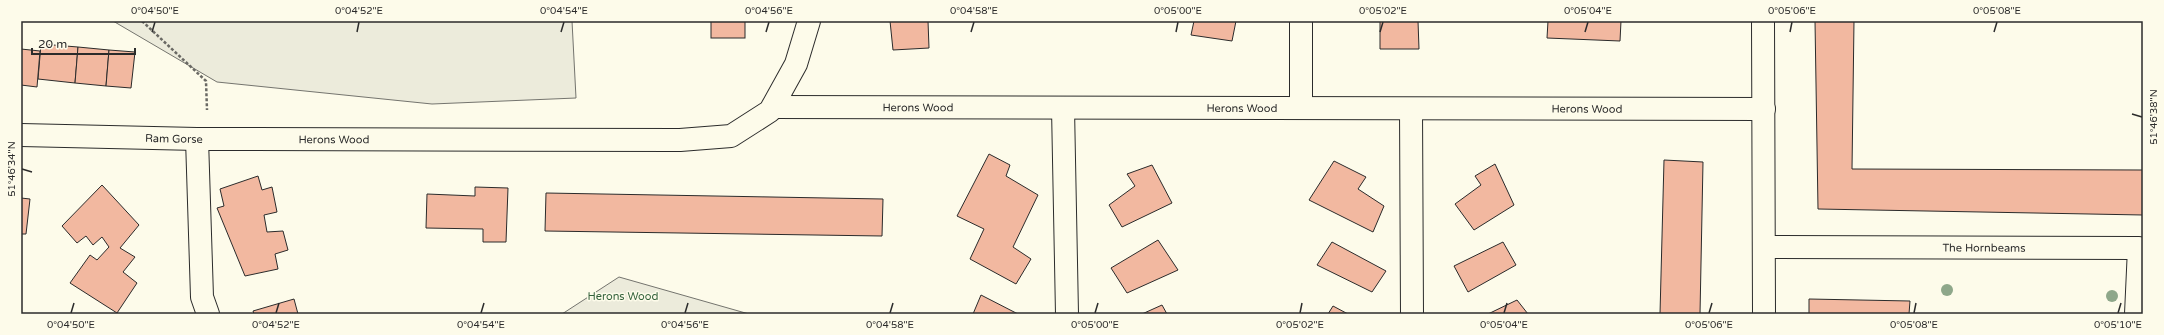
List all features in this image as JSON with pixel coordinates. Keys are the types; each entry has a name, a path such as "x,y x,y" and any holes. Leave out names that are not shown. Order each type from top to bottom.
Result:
{"street":[{"name":"Herons Wood","path":"203,138 680,140 731,136 770,111 796,64 808,21"},
{"path":"1301,21 1301,108"},
{"path":"1764,21 1764,314"},
{"name":"Herons Wood","path":"772,107 1764,110"},
{"path":"1063,108 1067,314"},
{"path":"1411,109 1412,314"},
{"name":"Ram Gorse","path":"21,136 203,138 202,297 208,314"},
{"name":"The Hornbeams","path":"1764,247 2139,248 2136,314"}],"path":[{"path":"142,21 206,82 203,138"}],"green space":[{"path":"113,21 572,21 576,98 432,104 217,82"},
{"name":"Herons Wood","path":"619,277 749,314 562,314"}],"building":[{"path":"711,21 745,21 745,38 711,38"},
{"path":"890,21 928,21 929,48 893,50"},
{"path":"1194,21 1236,21 1232,41 1191,35"},
{"path":"1380,21 1418,21 1419,49 1380,49"},
{"path":"1548,21 1621,21 1620,41 1547,38"},
{"path":"1815,21 1854,21 1852,169 2143,170 2143,215 1818,209"},
{"path":"41,44 78,47 75,83 38,79"},
{"path":"78,47 109,50 106,86 75,83"},
{"path":"21,49 40,51 37,87 21,85"},
{"path":"109,50 135,52 131,88 106,86"},
{"path":"989,154 1010,165 1006,176 1038,195 1013,247 1031,259 1016,284 970,259 984,229 957,216"},
{"path":"1664,160 1703,162 1700,314 1660,314"},
{"path":"1334,161 1366,177 1358,189 1384,206 1373,232 1309,200"},
{"path":"1495,164 1514,205 1474,230 1455,204 1481,185 1475,176"},
{"path":"1152,165 1172,203 1122,227 1109,205 1135,186 1127,174"},
{"path":"258,176 262,190 272,187 277,212 264,215 267,232 283,231 288,250 275,254 278,269 245,276 217,208 224,206 220,189"},
{"path":"102,185 139,225 120,248 135,257 123,272 137,283 117,313 70,283 90,255 97,260 109,247 102,237 93,245 86,236 77,243 62,226"},
{"path":"475,187 508,188 506,242 483,242 483,229 426,228 427,194 475,196"},
{"path":"546,193 883,199 882,236 545,231"},
{"path":"21,198 30,199 26,234 21,234"},
{"path":"1158,240 1178,270 1127,293 1111,268"},
{"path":"1332,242 1386,271 1372,292 1317,265"},
{"path":"1503,242 1516,265 1468,292 1454,266"},
{"path":"981,295 1018,314 973,314"},
{"path":"294,299 298,314 254,314 253,311"},
{"path":"1809,299 1910,301 1909,314 1809,314"},
{"path":"1517,300 1528,314 1488,314"},
{"path":"1162,305 1167,314 1142,314"},
{"path":"1333,306 1348,314 1328,314"}]}
